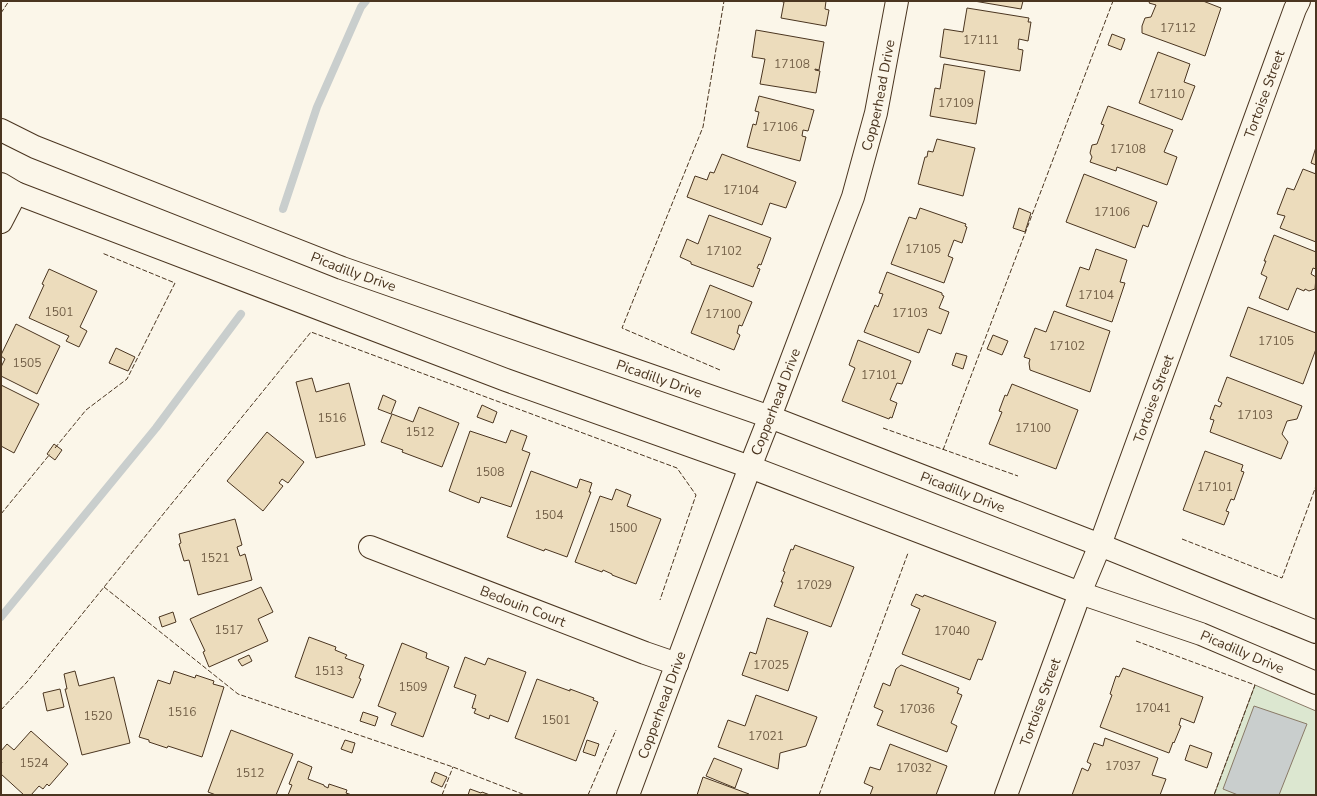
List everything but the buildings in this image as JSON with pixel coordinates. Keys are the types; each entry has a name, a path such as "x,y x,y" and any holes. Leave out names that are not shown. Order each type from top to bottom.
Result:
{"street":[{"name":"Copperhead Drive","path":"628,795 750,467 853,197 876,113 897,1"},
{"name":"Tortoise Street","path":"1006,795 1080,593 1100,545 1294,9 1299,1"},
{"name":"Picadilly Drive","path":"1,130 35,148 342,268 770,417 1100,545 1316,632"},
{"name":"Picadilly Drive","path":"8,189 506,380 750,467 1080,593 1201,634 1316,683"},
{"path":"1,222 8,189"},
{"name":"Bedouin Court","path":"370,548 677,664"}],"green space":[{"path":"1255,685 1316,711 1316,795 1214,795"}],"shaded area":[{"path":"1254,706 1307,724 1279,795 1238,795 1223,789"}],"waterway":[{"path":"283,209 317,107 361,7 366,1"},
{"path":"1,617 156,428 241,314"}],"fence":[{"path":"1,13 9,1"},
{"path":"720,370 622,328 703,127 724,1"},
{"path":"943,450 1113,1"},
{"path":"55,448 86,410 127,379 175,283 102,253"},
{"path":"1,710 27,682 311,332 677,468 696,495 660,600"},
{"path":"883,428 1018,476"},
{"path":"1,514 50,454"},
{"path":"1182,539 1282,578 1316,486"},
{"path":"819,795 908,553"},
{"path":"104,587 238,694 453,767 525,795"},
{"path":"1136,641 1255,685 1214,795"},
{"path":"588,795 616,730"},
{"path":"442,795 453,767"}]}
